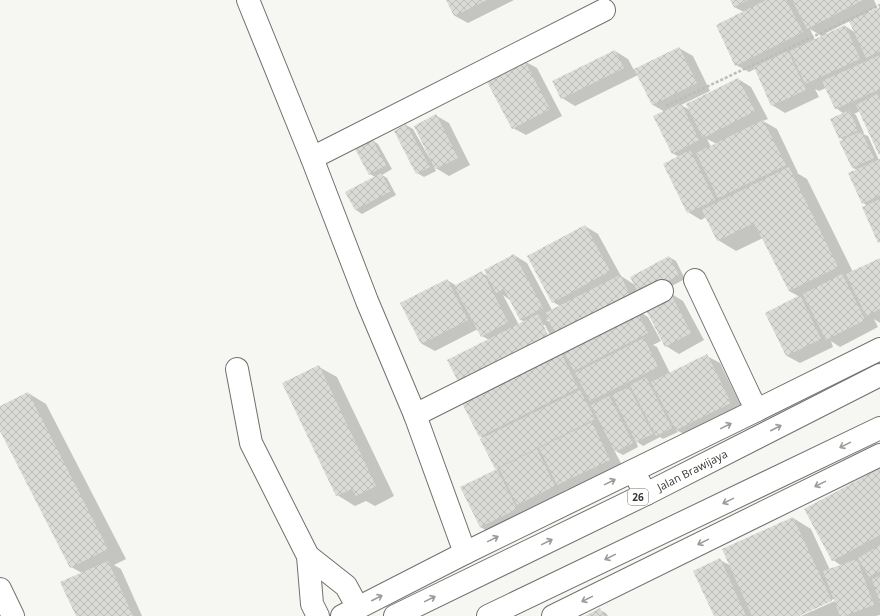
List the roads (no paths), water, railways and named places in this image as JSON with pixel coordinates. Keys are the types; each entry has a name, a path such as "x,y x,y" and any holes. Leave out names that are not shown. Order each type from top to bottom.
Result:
{"main road":[{"path":"248,0 312,158 367,301 415,414 465,553"},
{"path":"312,158 604,10"},
{"path":"696,280 757,410"},
{"path":"415,414 662,291"},
{"path":"308,556 346,586 350,612 465,553 880,349"},
{"path":"237,369 251,444 308,556 312,604 318,616"},
{"name":"Jalan Brawijaya","path":"395,616 646,494 880,375"},
{"path":"488,616 880,428"},
{"path":"553,616 880,455"},
{"path":"633,471 646,494"},
{"path":"0,589 20,613"}]}
